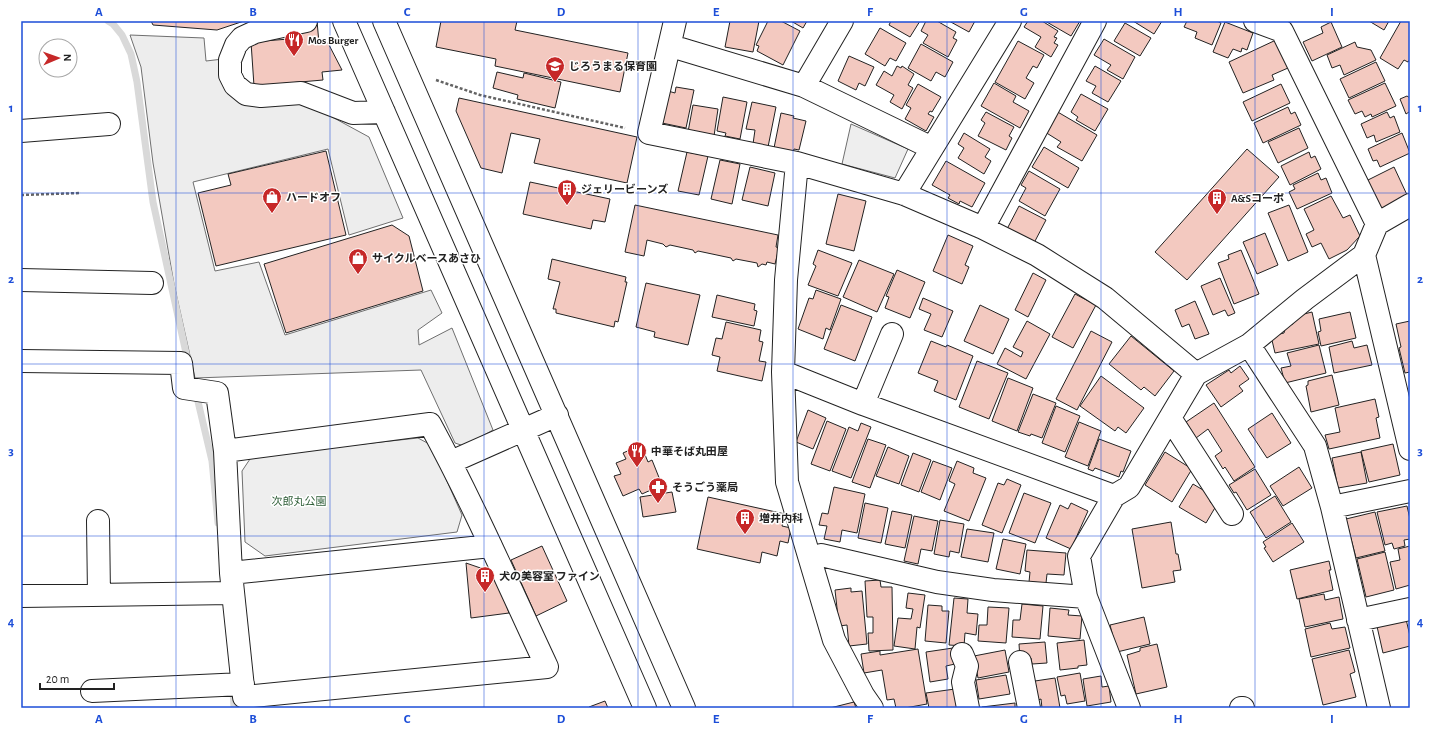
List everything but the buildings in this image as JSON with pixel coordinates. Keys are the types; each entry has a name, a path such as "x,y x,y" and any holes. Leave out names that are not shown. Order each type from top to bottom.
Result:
{"street":[{"path":"306,21 254,32 242,38 236,45 230,60 230,74 235,85 246,94 261,96 301,93 353,113 384,112"},
{"path":"344,21 645,708"},
{"path":"384,21 684,708"},
{"path":"675,21 649,133 797,163 904,194 982,228 1037,255 1105,298 1196,374"},
{"path":"804,86 842,21"},
{"path":"904,194 1010,21"},
{"path":"982,228 1095,21"},
{"path":"1256,21 1282,31 1377,224"},
{"path":"681,49 804,86 932,148"},
{"path":"21,130 109,124"},
{"path":"797,163 786,280 784,372 786,482 834,640 863,695 872,708"},
{"path":"1129,708 1086,597 1079,556 1114,496 1129,487 1196,374 1249,345 1305,299 1364,255 1377,224 1410,205"},
{"path":"1364,255 1402,382 1410,450"},
{"path":"21,280 152,283"},
{"path":"863,404 892,334"},
{"path":"1249,345 1315,446 1332,507 1378,708"},
{"path":"21,361 181,363 184,388 217,393 225,452 228,588 235,685 244,697 547,667 450,462 430,424 225,452"},
{"path":"784,372 863,404 1114,496"},
{"path":"450,462 557,415"},
{"path":"1170,418 1232,514"},
{"path":"1332,507 1410,491"},
{"path":"98,521 99,595"},
{"path":"21,596 99,595 228,588 490,546"},
{"path":"821,555 937,582 993,590 1086,597"},
{"path":"1358,620 1410,609"},
{"path":"962,654 967,666 963,682 968,708"},
{"path":"1020,662 1029,708"},
{"path":"92,692 235,685"}],"path":[{"path":"405,70 480,95 649,133"},
{"path":"21,195 81,193"}],"green space":[{"path":"851,124 908,149 895,178 842,164"},
{"name":"次郎丸公園","path":"418,438 431,445 462,515 457,532 265,556 245,542 242,471 252,456"}],"shaded area":[{"path":"130,35 204,38 206,61 223,59 224,76 299,99 369,137 403,218 349,235 328,149 193,182 215,271 259,262 285,335 431,290 442,313 418,330 419,345 452,328 493,430 464,446 455,443 421,370 195,378 174,284 153,163 141,67"}],"waterway":[{"path":"108,21 113,24 122,35 131,54 137,82 153,202 188,362"},
{"path":"196,393 212,461 218,523"},
{"path":"233,690 234,708"}],"place":[{"name":"Mos Burger","path":"294,57"},
{"name":"じろうまる保育園","path":"555,83"},
{"name":"ジェリービーンズ","path":"567,206"},
{"name":"ハードオフ","path":"272,214"},
{"name":"A&Sコーポ","path":"1217,215"},
{"name":"サイクルベースあさひ","path":"358,275"},
{"name":"中華そば丸田屋","path":"637,468"},
{"name":"そうごう薬局","path":"658,504"},
{"name":"増井内科","path":"745,535"},
{"name":"犬の美容室 ファイン","path":"485,593"}]}
